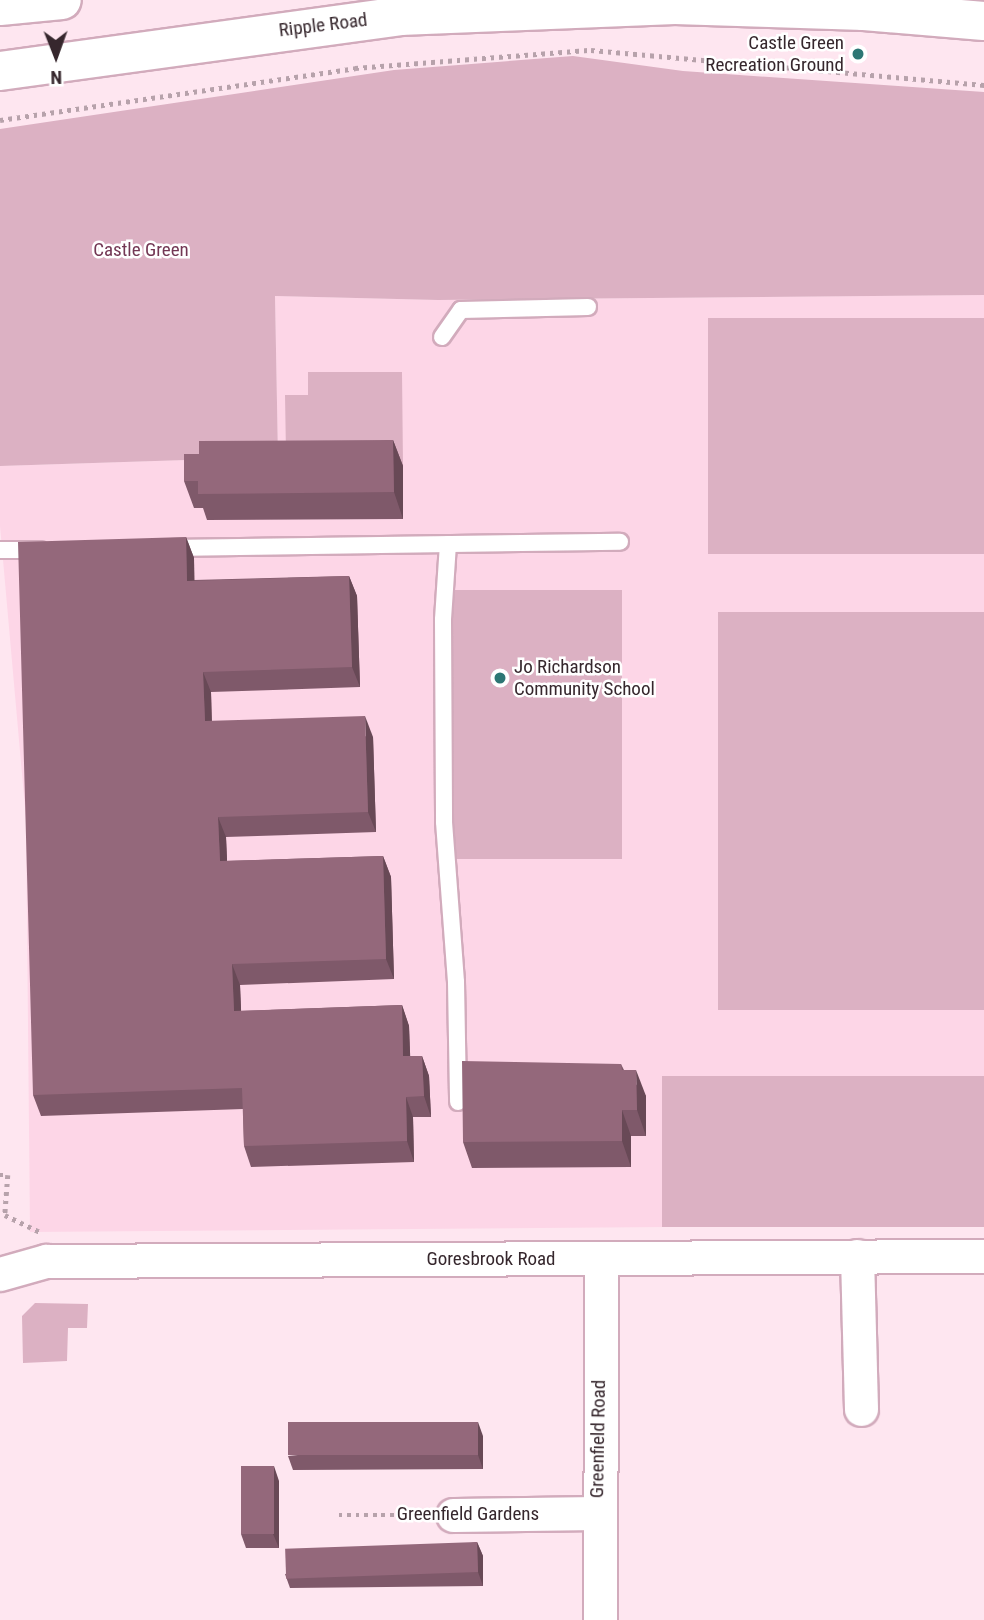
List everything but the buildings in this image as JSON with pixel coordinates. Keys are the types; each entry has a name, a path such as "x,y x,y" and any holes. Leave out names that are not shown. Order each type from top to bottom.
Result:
{"highway":[{"path":"0,6 62,0"},
{"name":"Ripple Road","path":"0,71 400,16 675,5 864,11 984,21"}],"street":[{"path":"857,1256 861,1409"},
{"name":"Goresbrook Road","path":"0,1274 46,1262 984,1256"},
{"name":"Greenfield Road","path":"600,1620 598,1513 601,1258"},
{"name":"Greenfield Gardens","path":"453,1515 598,1513"}],"lane":[{"path":"442,337 461,310 588,307"},
{"path":"152,548 620,542"},
{"path":"448,544 443,620 444,822 457,994 458,1102"},
{"path":"0,550 55,549"}],"path":[{"path":"0,120 355,68 591,50 984,85"},
{"path":"0,1175 8,1175 5,1215 40,1231"},
{"name":"Greenfield Gardens","path":"339,1515 453,1515"}],"shaded area":[{"name":"Jo Richardson Community School","path":"984,295 984,1077 662,1076 666,1227 30,1232 26,819 0,526 0,466 278,457 275,296 438,300"}],"green space":[{"name":"Castle Green","path":"573,56 683,71 984,92 984,295 438,300 275,296 278,457 0,466 0,129 394,70"},
{"path":"708,318 984,318 984,554 708,554"},
{"path":"308,372 402,372 403,466 301,466 286,454 285,395 308,395"},
{"path":"453,590 622,590 622,859 453,859"},
{"path":"718,612 984,612 984,1010 718,1010"},
{"path":"662,1076 984,1076 984,1227 662,1227"},
{"path":"35,1303 88,1304 87,1328 68,1328 67,1361 23,1363 22,1316"}],"place":[{"name":"Castle Green Recreation Ground","path":"858,54"},
{"name":"Jo Richardson Community School","path":"500,678"}]}
